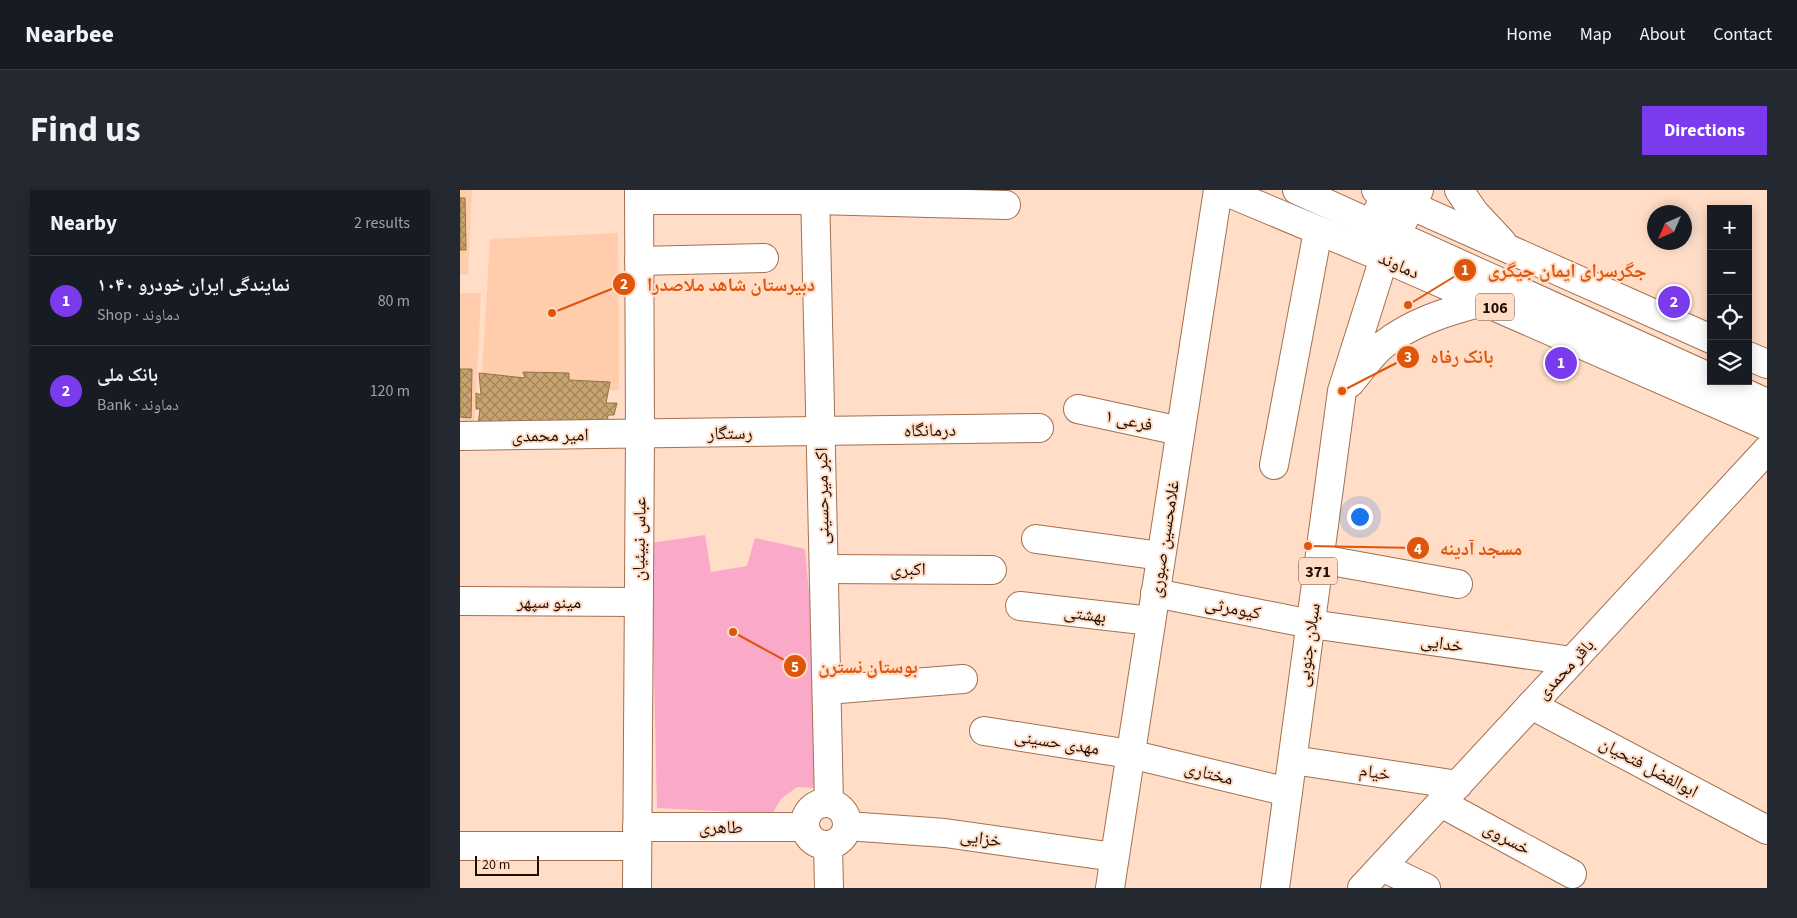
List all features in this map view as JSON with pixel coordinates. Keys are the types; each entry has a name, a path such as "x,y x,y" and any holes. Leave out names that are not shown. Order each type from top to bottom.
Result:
{"street":[{"name":"غلامحسین صبوری","path":"1110,888 1218,190"},
{"name":"دماوند","path":"1222,190 1318,231 1389,215 1508,248 1707,337"},
{"path":"1297,190 1389,215 1707,356"},
{"path":"1338,190 1707,376"},
{"path":"1459,190 1474,212 1508,248"},
{"path":"639,195 815,195 1006,206"},
{"name":"عباس نبیئیان","path":"637,888 640,434 639,195"},
{"name":"اکبر میرحسینی","path":"815,195 829,803"},
{"name":"دماوند","path":"1389,215 1483,302 1767,426"},
{"name":"سبلان جنوبی","path":"1275,888 1342,391 1389,215"},
{"path":"1274,465 1318,231"},
{"path":"639,261 764,258"},
{"path":"1342,391 1382,345 1406,330 1448,311 1483,302"},
{"path":"1752,358 1767,364"},
{"path":"1752,377 1767,383"},
{"path":"1727,385 1767,403"},
{"name":"فرعی ۱","path":"1078,410 1180,430"},
{"name":"درمانگاه","path":"821,431 1039,428"},
{"name":"رستگار","path":"640,434 821,431"},
{"name":"امیر محمدی","path":"460,436 640,434"},
{"name":"باقر محمدی","path":"1362,888 1767,450"},
{"path":"1036,539 1161,556"},
{"path":"1320,559 1458,584"},
{"name":"اکبری","path":"824,569 992,570"},
{"name":"کیومرثی","path":"1155,592 1311,624"},
{"name":"مینو سپهر","path":"460,601 638,602"},
{"name":"بهشتی","path":"1020,606 1151,621"},
{"name":"خدایی","path":"1311,624 1572,661"},
{"path":"826,690 963,679"},
{"name":"ابوالفضل فتحیان","path":"1531,705 1767,830"},
{"name":"مهدی حسینی","path":"984,731 1130,754"},
{"name":"مختاری","path":"1130,754 1288,792"},
{"name":"خیام","path":"1293,760 1449,794"},
{"name":"خسروی","path":"1449,794 1572,874"},
{"path":"829,803 839,807 844,812 847,826 842,839 828,846 816,844 810,839 804,827 807,813 812,808 818,804 829,803"},
{"name":"خزایی","path":"847,826 945,833 1114,857"},
{"name":"طاهری","path":"460,846 804,827"},
{"path":"828,846 829,888"},
{"path":"1382,867 1426,888"}],"shaded area":[{"path":"460,190 472,190 468,275 460,274"},
{"path":"618,233 619,390 533,391 481,388 490,239"},
{"path":"460,293 481,293 474,434 460,433"},
{"path":"705,535 711,572 747,566 755,538 805,549 818,692 814,788 797,787 781,799 772,814 657,808 651,543"}],"building":[{"path":"460,198 465,198 466,250 460,250"},
{"path":"460,369 472,369 471,418 460,417"},
{"path":"523,372 569,373 569,380 610,382 606,403 617,403 614,415 608,415 606,430 478,425 480,409 476,409 476,393 481,395 479,373 525,378"}],"place":[{"name":"بانک ملی","path":"1674,302"},
{"name":"جگرسرای ایمان جیگری","path":"1408,305"},
{"name":"دبیرستان شاهد ملاصدرا","path":"552,313"},
{"name":"نمایندگی ایران خودرو ۱۰۴۰","path":"1561,363"},
{"name":"بانک رفاه","path":"1342,391"},
{"name":"مسجد آدینه","path":"1308,546"},
{"name":"بوستان نسترن","path":"733,632"}]}
